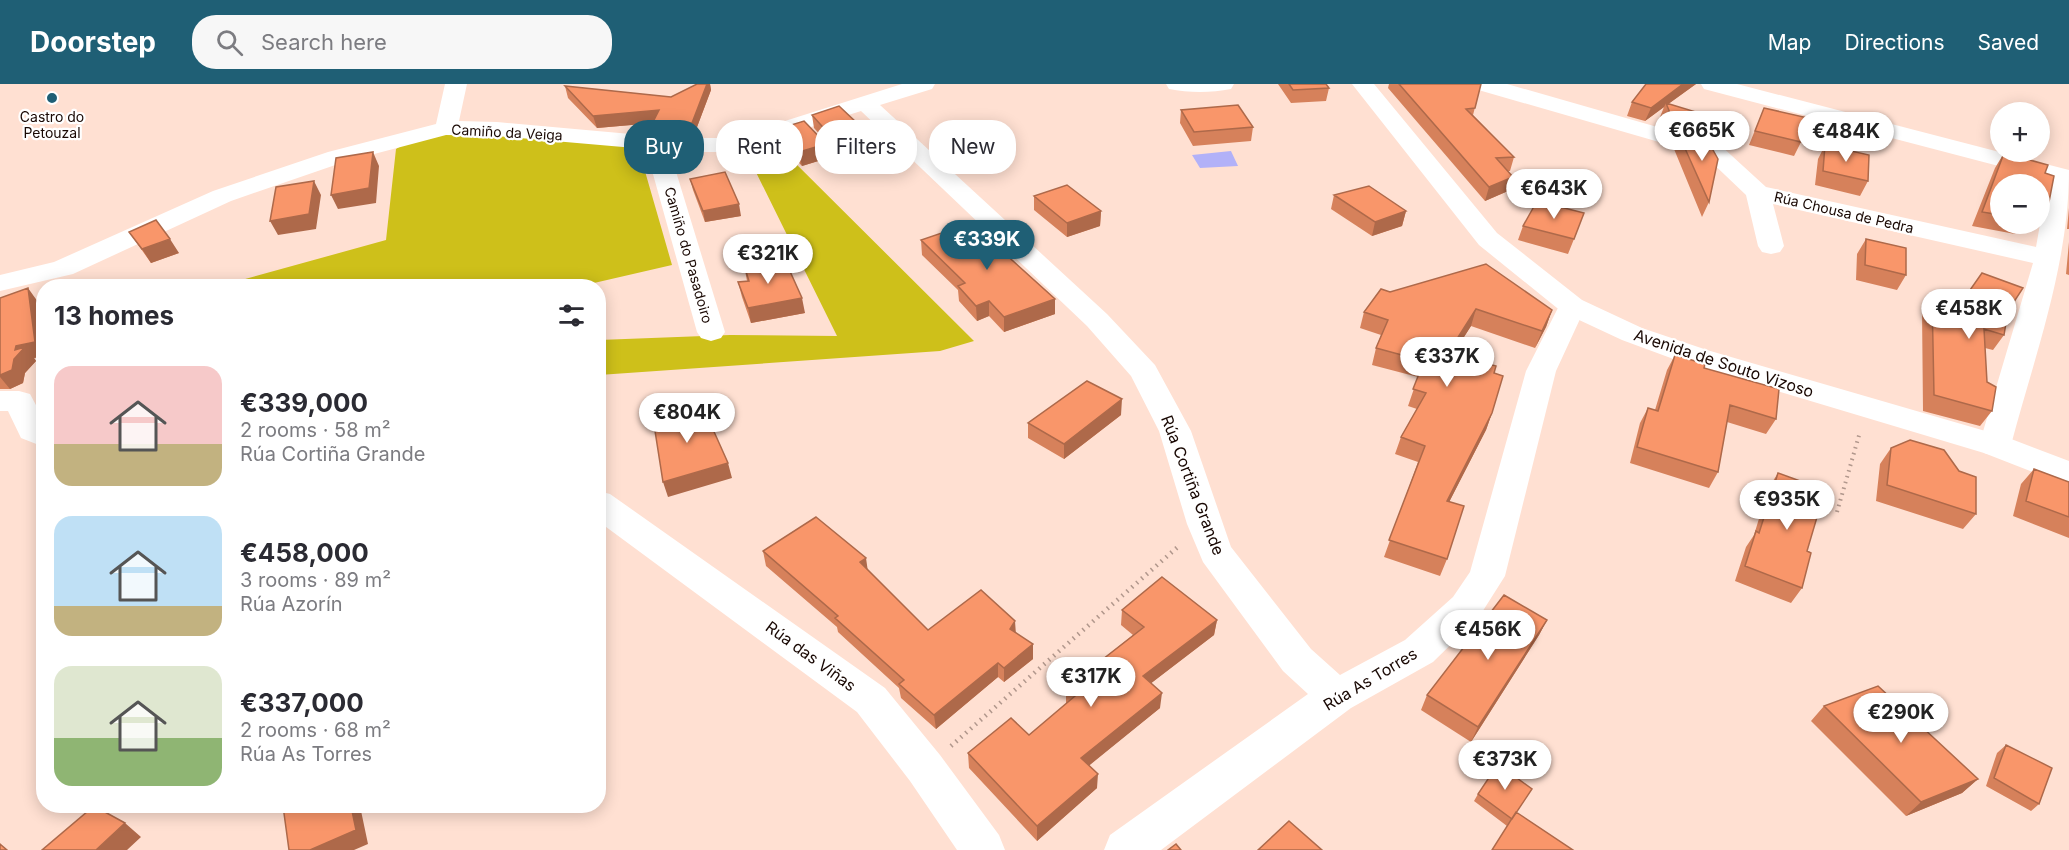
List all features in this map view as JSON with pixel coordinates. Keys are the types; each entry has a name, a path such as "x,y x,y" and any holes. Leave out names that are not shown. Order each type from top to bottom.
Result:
{"street":[{"path":"446,128 456,84"},
{"name":"Camiño da Veiga","path":"704,144 733,145 923,84"},
{"path":"1177,84 1205,86 1222,84"},
{"name":"Avenida de Souto Vizoso","path":"1363,84 1488,239 1572,306 1632,334 1697,357 1995,445 2069,474"},
{"name":"Rúa Chousa de Pedra","path":"1483,84 1712,150 1758,193 2048,258"},
{"path":"1712,84 2065,176 2048,258 1995,445"},
{"name":"Rúa Cortiña Grande","path":"864,102 1097,320 1144,372 1175,431 1204,524 1216,553 1297,660 1337,696"},
{"name":"Camiño da Veiga","path":"0,283 63,268 232,193 336,157 446,128 497,129 624,140"},
{"name":"Camiño do Pasadoiro","path":"665,174 711,332"},
{"path":"1758,193 1771,246"},
{"name":"Rúa As Torres","path":"1126,850 1337,696 1419,651 1466,607 1487,576 1541,371 1572,306"},
{"path":"0,401 19,401 32,430 36,432"},
{"name":"Rúa das Viñas","path":"606,509 871,700 925,768 983,850"}],"path":[{"path":"1837,512 1866,408"},
{"path":"925,768 1204,524"}],"shaded area":[{"path":"444,133 528,135 624,145 624,174 646,174 672,265 606,280 245,279 386,240 396,149 407,142"},
{"path":"803,171 974,341 940,351 606,375 606,340 730,335 837,336 757,174 803,174"}],"water":[{"path":"1231,151 1238,166 1200,168 1192,155"}],"building":[{"path":"697,84 707,84 693,120 654,120 659,110 593,116 565,86 671,97"},
{"path":"1289,84 1326,84 1329,88 1293,90"},
{"path":"1399,84 1481,84 1475,108 1466,109 1514,157 1496,158 1513,177 1489,187"},
{"path":"1646,84 1683,84 1651,108 1632,102"},
{"path":"1666,103 1696,112 1700,122 1670,113"},
{"path":"1238,105 1253,127 1194,132 1181,110"},
{"path":"839,106 854,120 816,120 812,115"},
{"path":"1764,108 1808,118 1801,142 1755,131"},
{"path":"803,121 815,132 815,147 803,151"},
{"path":"1679,135 1709,143 1718,159 1709,202"},
{"path":"1825,145 1869,155 1868,181 1823,171"},
{"path":"373,152 369,188 331,195 336,158"},
{"path":"2001,162 2037,162 2048,165 2045,173 2048,174 1996,174"},
{"path":"726,174 739,204 703,211 690,179"},
{"path":"2050,175 2054,176 2050,197"},
{"path":"314,181 309,214 270,221 276,187"},
{"path":"1067,185 1101,211 1067,223 1034,196"},
{"path":"1369,186 1406,211 1375,222 1334,195"},
{"path":"1990,191 1990,213 1982,212"},
{"path":"1537,201 1584,213 1574,239 1523,226"},
{"path":"156,220 170,239 142,249 129,232"},
{"path":"971,223 1055,299 1004,317 989,301 976,306 958,286 965,283 921,240"},
{"path":"1866,239 1906,248 1906,275 1865,265"},
{"path":"770,259 776,270 788,267 802,298 748,308 738,282 749,281 744,265"},
{"path":"1486,264 1552,310 1542,331 1476,309 1448,353 1496,366 1494,373 1503,376 1492,413 1447,501 1464,506 1447,559 1389,540 1425,446 1401,437 1426,393 1413,389 1424,361 1376,348 1388,320 1364,312 1381,289 1390,292"},
{"path":"1982,273 2023,288 2008,311 2004,335 1984,329 1987,382 1996,387 1992,411 1934,395 1932,295 1961,303"},
{"path":"28,288 35,342 16,346 15,350 25,347 14,359 12,370 0,375 0,298"},
{"path":"1675,355 1705,364 1704,368 1779,389 1776,419 1730,405 1718,472 1637,447 1648,408 1658,411"},
{"path":"1087,381 1122,399 1064,444 1028,423"},
{"path":"703,407 728,463 663,482 653,418"},
{"path":"1910,440 1944,450 1959,471 1976,477 1976,514 1887,485 1891,448"},
{"path":"2034,469 2069,482 2069,517 2026,501"},
{"path":"1778,473 1825,490 1807,551 1811,553 1802,588 1745,566 1756,531 1759,533"},
{"path":"816,517 866,558 860,562 928,630 981,590 1015,621 1010,629 1033,644 1004,668 998,663 934,715 899,684 904,680 835,618 838,616 763,551"},
{"path":"1162,577 1217,620 1143,676 1162,693 1081,758 1098,774 1037,826 968,753 1011,718 1029,735 1075,696 1066,688 1144,627 1122,610"},
{"path":"1504,595 1547,620 1478,727 1427,695"},
{"path":"1878,686 1978,779 1921,802 1824,706"},
{"path":"2006,745 2052,768 2039,804 1994,778"},
{"path":"1498,764 1532,789 1512,819 1478,794"},
{"path":"1516,812 1573,850 1492,850"},
{"path":"86,813 107,813 125,823 96,850 42,850"},
{"path":"284,813 352,813 356,830 310,850 289,850"},
{"path":"1289,821 1322,850 1258,850"},
{"path":"1176,844 1181,850 1168,850"}],"place":[{"name":"Castro do Petouzal","path":"52,98"}]}
